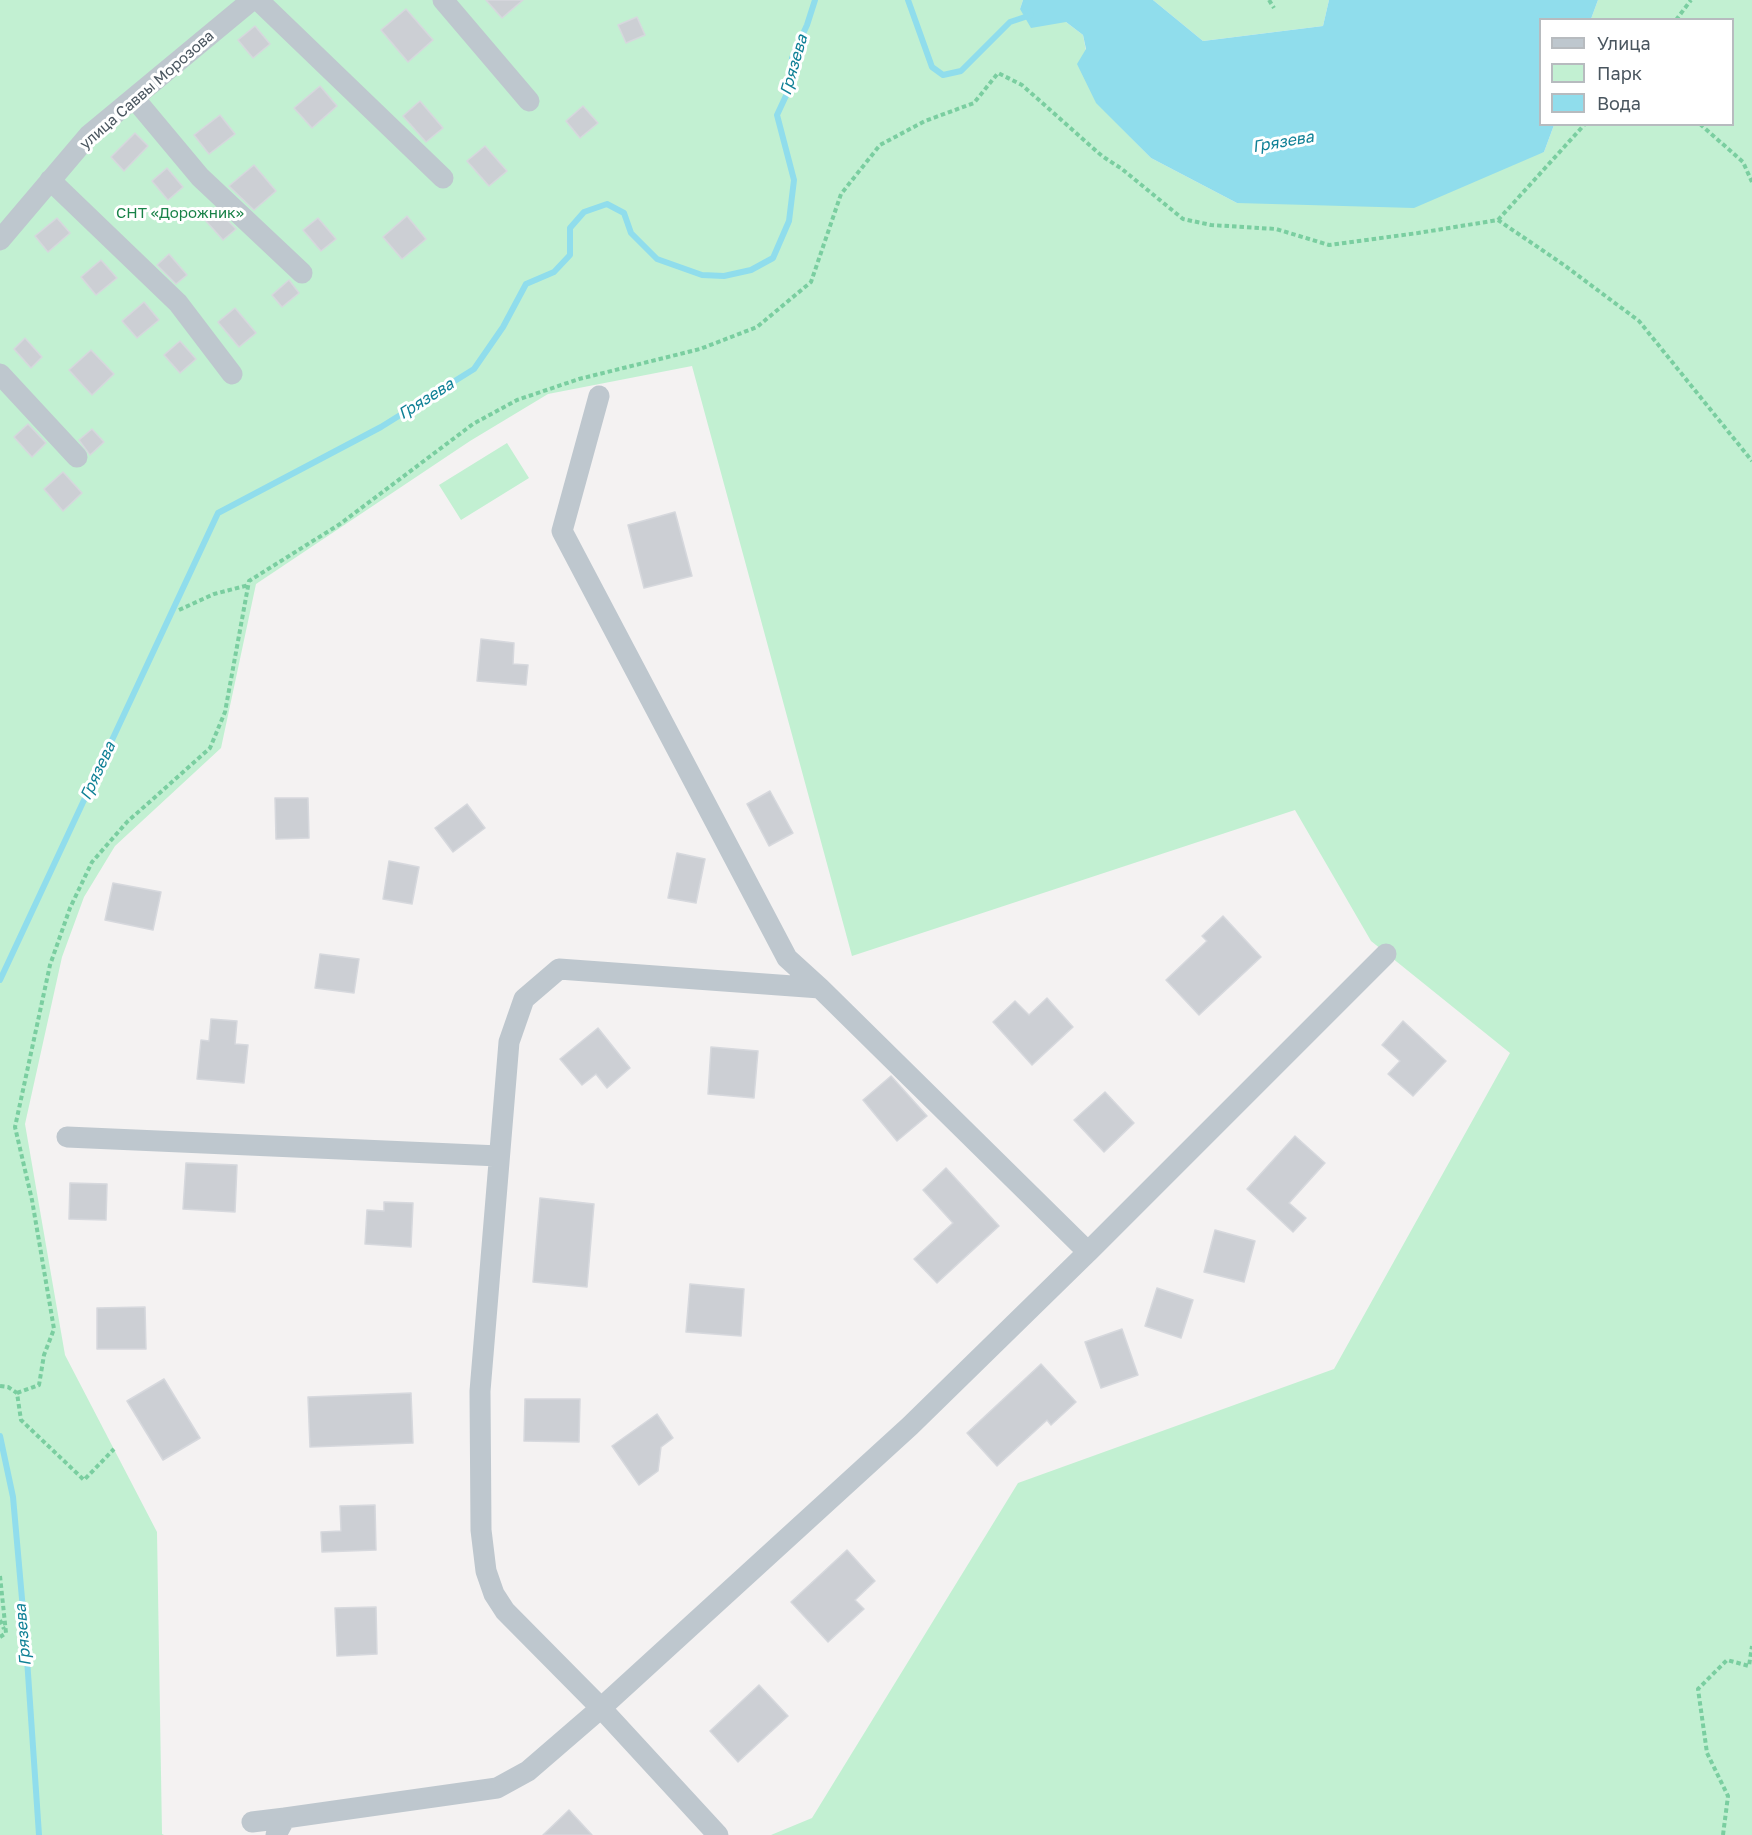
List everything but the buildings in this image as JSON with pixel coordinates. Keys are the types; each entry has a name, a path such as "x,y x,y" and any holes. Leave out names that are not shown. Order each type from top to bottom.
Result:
{"street":[{"name":"улица Саввы Морозова","path":"0,240 89,135 252,0"},
{"path":"258,0 444,178"},
{"path":"443,0 529,101"},
{"path":"134,98 200,177 302,273"},
{"path":"51,180 178,303 232,375"},
{"path":"0,374 77,457"},
{"path":"599,396 562,531 787,958 1088,1252"},
{"path":"252,1822 280,1826 497,1788 528,1771 601,1708 910,1426 1386,954"},
{"path":"718,1835 601,1708 505,1611 494,1594 486,1571 481,1530 480,1391 509,1042 524,999 559,969 820,988"},
{"path":"67,1137 500,1156"}],"path":[{"path":"1269,0 1274,8"},
{"path":"1678,18 1691,0"},
{"path":"17,1393 39,1385 44,1355 54,1329 32,1200 15,1127 50,965 70,908 92,862 127,822 210,748 225,712 249,581 340,524 473,424 517,400 579,379 700,349 757,327 811,282 841,194 880,145 925,121 974,103 998,73 1022,85 1102,156 1122,169 1183,219 1211,225 1276,229 1329,245 1498,220 1583,126"},
{"path":"1702,126 1743,162 1752,183"},
{"path":"1498,220 1564,265 1639,321 1752,461"},
{"path":"179,610 214,594 249,585"},
{"path":"0,1386 8,1387 17,1393 21,1420 84,1480 114,1449"},
{"path":"0,1576 6,1633"},
{"path":"0,1620 6,1633"},
{"path":"0,1637 6,1633"},
{"path":"1723,1835 1728,1796 1707,1753 1698,1689 1727,1660 1749,1666 1752,1646"}],"green space":[{"name":"СНТ «Дорожник»","path":"0,0 1023,0 1020,9 1066,22 1083,35 1096,102 1151,158 1237,203 1544,152 1554,126 1734,126 1734,18 1591,18 1598,0 1752,0 1752,1835 771,1835 812,1818 1018,1483 1334,1369 1510,1053 1371,941 1295,810 852,956 692,366 548,394 470,441 256,584 221,748 115,846 84,897 62,957 25,1124 65,1355 157,1532 162,1834 164,1835 0,1835"},
{"path":"1153,0 1329,0 1323,26 1203,41"},
{"path":"507,443 529,478 461,520 439,485"}],"water":[{"path":"1023,0 1153,0 1203,41 1323,26 1329,0 1598,0 1591,18 1539,18 1539,126 1554,126 1544,152 1414,208 1237,203 1151,158 1096,103 1077,64 1086,49 1083,35 1066,22 1031,28 1020,9"}],"waterway":[{"name":"Грязева","path":"0,980 218,513 381,427 474,369 503,327 526,284 554,272 570,255 570,228 584,212 607,204 624,213 631,233 657,259 702,275 724,276 751,270 773,258 789,221 794,180 777,115 791,85 792,58 815,0"},
{"name":"Грязева","path":"908,0 932,67 943,75 961,71 1010,22 1031,15"},
{"name":"Грязева","path":"0,1436 13,1497 39,1835"}]}
